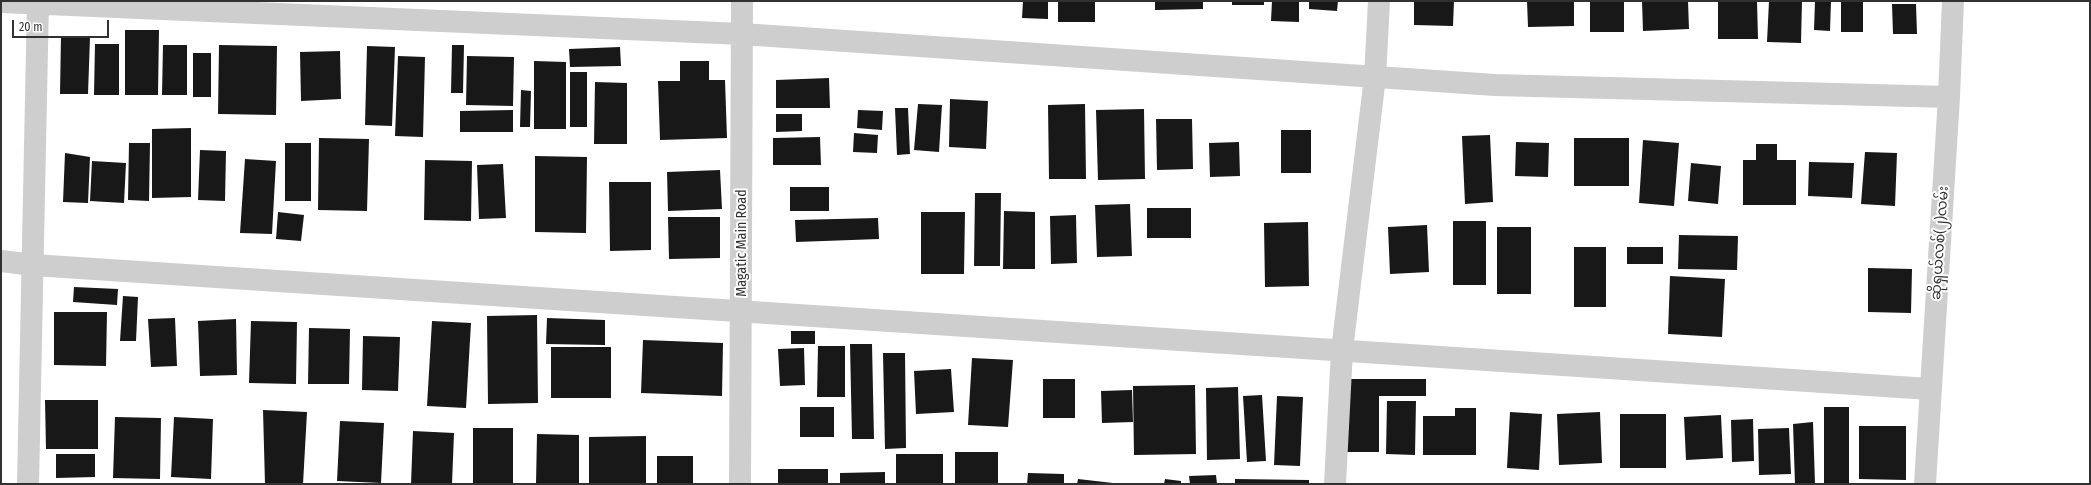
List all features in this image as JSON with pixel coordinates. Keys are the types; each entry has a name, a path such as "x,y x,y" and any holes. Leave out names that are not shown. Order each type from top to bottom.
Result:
{"street":[{"name":"Magatic Main Road","path":"740,484 742,311 742,1"},
{"path":"1335,484 1342,350 1375,77 1379,1"},
{"name":"ဆိုရှယ်လစ်(၂)လမ်း","path":"1925,484 1949,97 1953,1"},
{"path":"1,2 742,34 1495,85 1949,97"},
{"path":"28,484 38,3"},
{"path":"1,261 33,265 1930,389"}],"building":[{"path":"1023,1 1048,1 1048,19 1022,18"},
{"path":"1058,1 1095,1 1095,22 1058,22"},
{"path":"1155,1 1203,1 1203,9 1155,10"},
{"path":"1232,1 1264,1 1264,5 1232,5"},
{"path":"1272,1 1299,1 1299,22 1271,21"},
{"path":"1309,1 1338,1 1337,11 1309,9"},
{"path":"1414,1 1454,1 1453,26 1414,25"},
{"path":"1527,1 1574,1 1574,26 1528,27"},
{"path":"1590,1 1624,1 1624,32 1590,32"},
{"path":"1642,1 1688,1 1689,29 1643,31"},
{"path":"1718,1 1757,1 1758,39 1718,39"},
{"path":"1769,1 1802,1 1801,43 1767,42"},
{"path":"1815,1 1831,1 1830,31 1814,30"},
{"path":"1841,1 1863,1 1863,32 1841,32"},
{"path":"1892,4 1916,4 1917,34 1893,34"},
{"path":"125,30 159,30 158,95 125,95"},
{"path":"61,36 90,37 88,94 60,94"},
{"path":"95,44 119,44 119,95 94,95"},
{"path":"163,45 187,45 187,95 162,95"},
{"path":"219,45 277,46 276,115 218,114"},
{"path":"452,45 464,45 463,93 451,93"},
{"path":"367,46 395,47 392,126 365,125"},
{"path":"620,47 621,66 570,67 569,49"},
{"path":"340,51 341,99 301,101 300,52"},
{"path":"193,53 211,53 211,97 193,97"},
{"path":"398,56 425,57 423,137 395,136"},
{"path":"467,56 514,57 513,106 466,105"},
{"path":"534,61 566,62 566,129 534,129"},
{"path":"680,61 709,61 709,80 725,80 727,138 660,140 658,81 680,81"},
{"path":"570,72 587,72 587,127 570,127"},
{"path":"829,78 830,108 776,108 776,80"},
{"path":"595,82 627,83 627,144 594,144"},
{"path":"521,90 531,91 530,127 520,127"},
{"path":"950,99 988,101 986,149 949,147"},
{"path":"918,104 942,105 939,152 914,150"},
{"path":"1085,104 1086,179 1049,179 1048,105"},
{"path":"895,108 908,108 910,154 897,155"},
{"path":"1144,109 1145,179 1098,180 1096,110"},
{"path":"513,110 513,132 460,132 460,111"},
{"path":"858,110 883,111 882,130 857,128"},
{"path":"776,114 802,114 802,131 776,132"},
{"path":"1156,119 1192,119 1193,169 1157,170"},
{"path":"191,128 191,197 152,198 152,129"},
{"path":"1281,130 1311,130 1311,173 1281,173"},
{"path":"854,133 878,135 877,153 853,152"},
{"path":"1490,135 1493,202 1465,204 1462,136"},
{"path":"820,137 821,165 773,165 773,138"},
{"path":"319,138 369,139 367,211 318,210"},
{"path":"1574,138 1629,138 1629,186 1574,186"},
{"path":"1643,140 1679,143 1674,206 1639,203"},
{"path":"1239,142 1240,176 1210,177 1209,143"},
{"path":"1516,142 1549,143 1548,177 1515,176"},
{"path":"129,143 150,143 149,201 128,200"},
{"path":"285,143 311,143 311,201 285,201"},
{"path":"1756,144 1777,144 1777,160 1796,160 1796,205 1743,205 1743,160 1756,160"},
{"path":"200,150 226,151 225,201 198,200"},
{"path":"1865,152 1897,153 1895,206 1861,204"},
{"path":"65,153 90,157 88,203 63,202"},
{"path":"535,156 587,157 586,233 535,232"},
{"path":"245,159 276,161 272,234 240,233"},
{"path":"425,160 472,161 471,221 424,220"},
{"path":"92,161 126,163 124,203 90,201"},
{"path":"1809,162 1854,163 1852,198 1808,196"},
{"path":"1691,163 1721,166 1718,204 1688,201"},
{"path":"503,164 506,218 479,219 477,165"},
{"path":"720,170 722,209 668,211 667,172"},
{"path":"609,182 651,182 651,250 610,251"},
{"path":"790,187 829,187 829,211 790,211"},
{"path":"975,193 1001,193 1000,266 974,266"},
{"path":"1130,204 1132,256 1097,257 1095,205"},
{"path":"1147,208 1191,208 1191,238 1147,238"},
{"path":"1004,211 1035,212 1035,269 1003,269"},
{"path":"278,212 304,215 301,241 276,239"},
{"path":"921,212 965,212 964,274 921,274"},
{"path":"1076,215 1077,263 1051,264 1050,216"},
{"path":"668,217 720,217 720,258 669,259"},
{"path":"878,218 879,239 796,242 795,220"},
{"path":"1453,221 1486,221 1486,285 1453,285"},
{"path":"1308,222 1309,286 1265,287 1264,223"},
{"path":"1427,225 1429,272 1390,274 1388,227"},
{"path":"1497,227 1531,227 1531,294 1497,294"},
{"path":"1679,235 1738,236 1737,270 1678,269"},
{"path":"1574,247 1606,247 1606,307 1574,307"},
{"path":"1627,247 1663,247 1663,264 1627,264"},
{"path":"1868,268 1912,269 1911,313 1868,312"},
{"path":"1670,276 1725,279 1722,337 1668,334"},
{"path":"74,287 118,289 117,305 73,302"},
{"path":"123,296 138,297 136,341 120,341"},
{"path":"54,312 107,312 106,366 54,365"},
{"path":"537,315 538,403 488,404 487,316"},
{"path":"175,318 177,366 151,367 148,319"},
{"path":"547,318 605,320 605,345 546,344"},
{"path":"236,319 237,375 200,376 198,321"},
{"path":"251,321 297,322 296,384 249,383"},
{"path":"432,321 471,323 466,408 427,406"},
{"path":"309,328 350,329 349,384 308,384"},
{"path":"791,331 815,331 815,344 791,344"},
{"path":"363,336 400,337 398,391 362,390"},
{"path":"643,340 723,343 722,396 641,393"},
{"path":"850,344 872,344 874,439 852,439"},
{"path":"818,346 845,346 845,397 817,397"},
{"path":"551,347 611,347 611,398 551,398"},
{"path":"804,348 805,385 780,386 778,349"},
{"path":"883,353 905,353 906,448 885,449"},
{"path":"972,358 1013,360 1008,427 968,425"},
{"path":"951,369 954,412 916,414 914,371"},
{"path":"1043,379 1075,379 1075,418 1043,418"},
{"path":"1346,379 1426,379 1426,396 1379,396 1379,452 1346,452"},
{"path":"1195,385 1196,454 1134,455 1133,386"},
{"path":"1238,387 1240,459 1207,460 1206,388"},
{"path":"1132,390 1133,422 1102,423 1101,391"},
{"path":"1262,395 1266,461 1247,462 1243,396"},
{"path":"1277,396 1303,397 1300,466 1274,465"},
{"path":"45,400 98,400 98,449 46,449"},
{"path":"1387,401 1416,401 1415,455 1386,454"},
{"path":"800,407 834,407 834,437 800,437"},
{"path":"1824,407 1849,407 1849,484 1824,484"},
{"path":"1455,408 1476,408 1476,455 1423,455 1423,416 1455,416"},
{"path":"263,410 307,412 303,484 265,484"},
{"path":"1510,412 1542,414 1539,470 1507,468"},
{"path":"1600,412 1602,463 1559,465 1557,414"},
{"path":"1620,414 1666,414 1666,468 1620,468"},
{"path":"1721,415 1723,458 1686,460 1684,417"},
{"path":"115,417 161,418 160,479 113,478"},
{"path":"174,417 213,419 211,479 171,477"},
{"path":"1753,419 1754,461 1732,462 1731,420"},
{"path":"340,421 384,423 381,483 337,481"},
{"path":"1813,422 1815,484 1795,484 1793,424"},
{"path":"1859,426 1906,426 1906,480 1859,479"},
{"path":"473,428 513,428 513,484 473,484"},
{"path":"1789,428 1791,474 1759,475 1758,429"},
{"path":"413,431 454,433 452,484 411,484"},
{"path":"537,434 579,435 579,484 536,484"},
{"path":"646,436 646,484 589,484 589,437"},
{"path":"955,452 998,452 998,484 955,484"},
{"path":"56,454 95,454 95,477 56,478"},
{"path":"896,454 943,454 943,484 896,484"},
{"path":"657,456 693,456 693,484 657,484"},
{"path":"778,469 828,469 828,484 778,484"},
{"path":"885,472 885,484 840,484 840,473"},
{"path":"1028,473 1064,474 1064,484 1027,484"},
{"path":"1216,475 1217,484 1190,484 1189,476"},
{"path":"1078,479 1113,483 1113,484 1077,484"},
{"path":"1165,479 1181,481 1181,484 1164,484"},
{"path":"1235,479 1309,480 1309,484 1235,484"}]}
